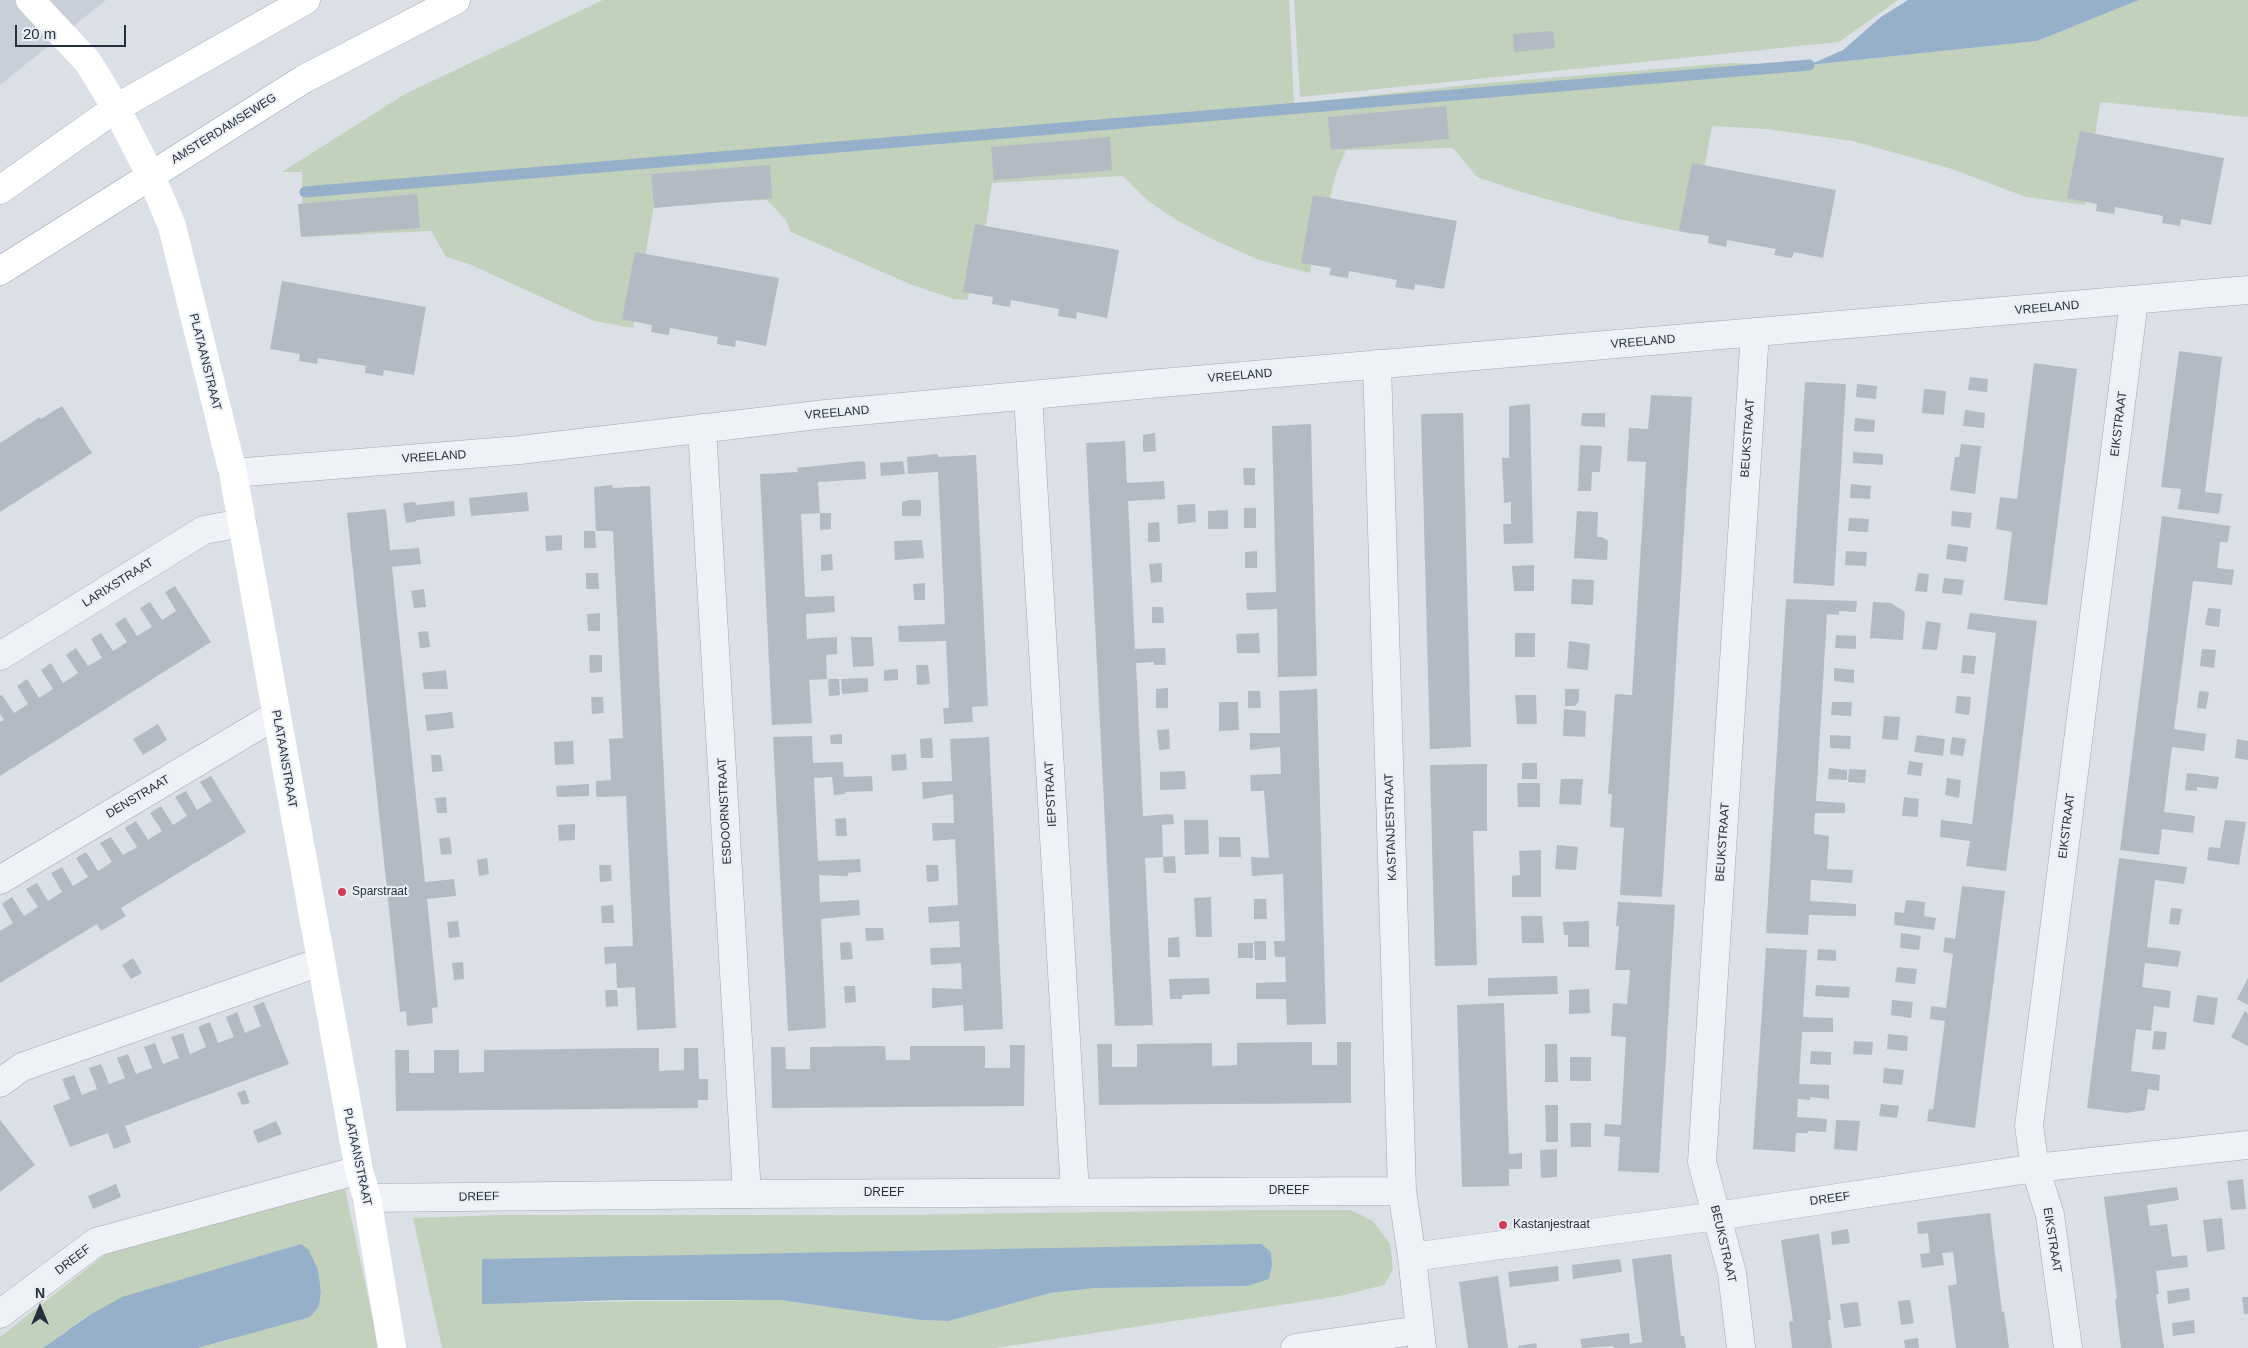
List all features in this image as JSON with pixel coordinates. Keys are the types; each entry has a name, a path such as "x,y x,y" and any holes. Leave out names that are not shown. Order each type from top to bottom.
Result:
{"street":[{"name":"PLATAANSTRAAT","path":"30,0 88,62 116,108 151,176 172,226 233,473 320,962 359,1170 367,1198 392,1348"},
{"path":"0,190 116,108 306,0"},
{"name":"AMSTERDAMSEWEG","path":"0,271 70,225 304,79 456,0"},
{"name":"VREELAND","path":"233,473 520,450 702,428 1377,364 2248,290"},
{"name":"EIKSTRAAT","path":"2068,1348 2050,1215 2035,1168 2029,1126 2134,301"},
{"name":"BEUKSTRAAT","path":"1741,1348 1732,1273 1702,1162 1755,332"},
{"name":"KASTANJESTRAAT","path":"1377,364 1402,1191 1412,1257 1420,1339"},
{"name":"IEPSTRAAT","path":"1028,396 1075,1192"},
{"name":"ESDOORNSTRAAT","path":"702,428 747,1194"},
{"name":"LARIXSTRAAT","path":"0,656 204,530 242,523"},
{"name":"DENSTRAAT","path":"0,880 276,715"},
{"path":"0,1083 22,1067 320,962"},
{"name":"DREEF","path":"1412,1257 1717,1216 2035,1168 2248,1145"},
{"name":"DREEF","path":"0,1314 96,1242 359,1170"},
{"name":"DREEF","path":"367,1198 1402,1191"},
{"path":"1295,1348 1420,1339"}],"shaded area":[{"path":"0,0 106,0 0,85"}],"green space":[{"path":"603,0 1289,0 1294,104 1476,84 1730,63 1809,65 2037,41 2139,0 2248,0 2248,117 2100,102 2085,205 2026,197 1952,169 1853,141 1766,129 1712,126 1692,234 1619,219 1521,192 1477,177 1453,148 1346,150 1336,174 1330,198 1320,199 1310,273 1259,260 1212,239 1175,219 1148,201 1123,176 992,183 986,225 977,230 968,300 954,299 912,285 791,232 786,220 767,200 654,205 633,328 594,321 469,264 446,257 431,231 303,237 302,172 282,172 405,94"},
{"path":"1294,0 1898,0 1839,42 1300,97"},
{"path":"345,1189 379,1348 198,1348 229,1340 319,1306 321,1291 318,1270 309,1250 300,1244 87,1316 43,1348 0,1348 0,1337 121,1242"},
{"path":"1351,1210 1373,1221 1390,1244 1393,1269 1384,1285 1340,1296 995,1348 442,1348 413,1218 501,1215 885,1215","holes":["1271,1252 1272,1265 1269,1279 1248,1286 1095,1288 1050,1293 949,1321 921,1320 780,1300 482,1303 482,1259"]}],"water":[{"path":"1908,0 2139,0 2037,41 1809,65 1843,50 1881,17"},
{"path":"301,1244 309,1250 318,1270 321,1291 319,1306 310,1317 198,1348 43,1348 88,1316 122,1297"},
{"path":"1261,1244 1271,1252 1272,1265 1269,1279 1248,1286 1095,1288 1050,1293 949,1321 921,1320 780,1300 622,1300 482,1304 482,1259"}],"building":[{"path":"1553,31 1555,48 1514,52 1513,34"},
{"path":"1446,106 1449,139 1331,150 1328,117"},
{"path":"2080,131 2224,158 2211,225 2181,219 2180,226 2162,223 2163,216 2115,207 2114,214 2096,211 2097,204 2067,198"},
{"path":"1110,137 1112,170 994,180 991,147"},
{"path":"1692,163 1836,190 1823,258 1794,252 1792,258 1774,255 1776,249 1727,240 1726,247 1708,243 1709,236 1679,231"},
{"path":"770,165 772,198 654,208 651,174"},
{"path":"417,194 420,228 301,237 298,204"},
{"path":"1313,195 1457,221 1444,289 1415,284 1414,290 1395,287 1397,280 1349,271 1348,278 1329,275 1331,268 1301,263"},
{"path":"975,224 1119,250 1107,318 1077,312 1076,319 1058,316 1059,309 1011,300 1010,307 992,304 993,297 963,292"},
{"path":"635,252 779,278 766,346 736,340 735,347 717,344 718,337 670,328 669,335 651,332 652,325 622,319"},
{"path":"282,281 426,307 414,375 384,370 383,376 365,373 366,366 318,358 317,364 299,361 300,354 270,349"},
{"path":"2179,351 2222,357 2205,492 2222,494 2219,514 2178,509 2181,489 2161,487"},
{"path":"2034,363 2077,369 2047,605 2004,600 2012,532 1996,529 2000,497 2017,499"},
{"path":"1970,377 1988,379 1987,392 1968,390"},
{"path":"1805,382 1846,384 1834,586 1793,583"},
{"path":"1857,384 1877,386 1876,399 1856,397"},
{"path":"1924,389 1946,391 1944,415 1922,413"},
{"path":"1651,395 1692,397 1662,897 1620,895 1624,828 1610,827 1612,794 1608,794 1615,694 1632,695 1646,462 1627,461 1629,428 1648,429"},
{"path":"1530,404 1533,543 1504,544 1503,524 1511,524 1511,502 1504,503 1502,458 1509,458 1509,406"},
{"path":"62,406 92,453 0,512 0,443 40,417 41,419"},
{"path":"1965,410 1985,413 1984,428 1963,426"},
{"path":"1463,413 1471,747 1430,749 1421,414"},
{"path":"1582,413 1605,413 1605,427 1581,426"},
{"path":"1855,418 1875,420 1874,432 1854,431"},
{"path":"1311,424 1317,676 1278,677 1277,609 1247,610 1246,593 1276,592 1272,426"},
{"path":"1155,433 1156,451 1143,452 1143,435"},
{"path":"1125,441 1127,483 1164,481 1165,499 1128,501 1135,649 1165,648 1166,665 1154,665 1154,662 1136,663 1143,816 1173,814 1174,824 1162,825 1163,857 1145,858 1153,1025 1115,1026 1086,443"},
{"path":"1961,444 1981,446 1975,494 1950,490 1955,457 1959,457"},
{"path":"1580,445 1602,446 1600,472 1592,472 1591,491 1578,491"},
{"path":"1853,452 1883,454 1883,465 1853,463"},
{"path":"938,454 938,457 976,455 988,706 972,707 973,722 944,724 943,708 949,708 946,641 899,642 898,626 945,624 938,472 908,474 907,457"},
{"path":"903,461 905,474 881,476 880,463"},
{"path":"865,462 866,479 818,482 820,513 801,514 805,597 834,596 835,612 806,614 807,639 837,637 837,654 826,655 827,679 809,680 812,723 772,725 760,474 798,472 797,468"},
{"path":"1243,468 1255,468 1255,485 1244,485"},
{"path":"1851,484 1871,486 1870,499 1850,498"},
{"path":"612,485 613,488 650,486 676,1028 637,1030 635,987 617,988 616,963 605,964 604,947 633,946 626,796 597,797 596,795 596,781 611,780 609,739 623,738 613,531 596,531 594,487"},
{"path":"527,492 529,511 471,516 469,498"},
{"path":"921,500 921,516 902,516 902,502"},
{"path":"454,501 455,516 416,520 406,523 403,503 415,502 416,505"},
{"path":"1195,504 1196,522 1178,524 1177,505"},
{"path":"1244,508 1256,508 1256,528 1244,528"},
{"path":"386,509 390,550 419,548 421,564 392,567 425,882 454,879 456,896 427,899 438,1007 432,1008 433,1023 407,1026 406,1011 400,1012 347,513"},
{"path":"1228,510 1228,529 1208,529 1208,511"},
{"path":"1577,511 1598,512 1597,537 1602,537 1608,541 1607,560 1574,558"},
{"path":"1952,511 1972,513 1970,528 1951,526"},
{"path":"820,513 831,513 831,529 820,530"},
{"path":"2162,516 2230,526 2228,542 2220,542 2217,568 2234,570 2232,585 2193,581 2174,729 2206,734 2204,751 2172,747 2164,812 2195,816 2193,833 2162,829 2159,855 2120,850"},
{"path":"1849,518 1869,519 1868,532 1848,531"},
{"path":"1159,522 1160,542 1148,542 1148,523"},
{"path":"584,531 595,531 596,548 584,548"},
{"path":"562,535 562,550 546,551 545,536"},
{"path":"922,540 924,558 895,560 894,541"},
{"path":"1948,544 1968,547 1966,562 1946,559"},
{"path":"1257,551 1257,568 1245,568 1245,552"},
{"path":"1846,551 1867,552 1866,566 1845,565"},
{"path":"832,554 833,570 821,571 821,555"},
{"path":"1162,563 1162,582 1151,583 1149,564"},
{"path":"1534,565 1534,591 1514,591 1512,566"},
{"path":"586,573 598,573 599,589 586,589"},
{"path":"1918,573 1929,574 1927,592 1915,591"},
{"path":"1944,578 1964,580 1962,595 1942,593"},
{"path":"1572,579 1594,580 1593,605 1571,604"},
{"path":"925,583 925,600 914,600 913,584"},
{"path":"175,586 211,642 0,776 0,722 4,720 0,714 0,696 2,695 14,713 28,704 17,686 27,679 39,698 53,689 41,670 51,663 63,683 78,673 66,655 76,648 88,666 102,658 91,639 101,633 113,651 127,642 115,624 125,617 137,636 152,627 140,608 150,602 162,620 176,611 165,592"},
{"path":"424,589 426,607 414,608 411,591"},
{"path":"1786,599 1857,601 1856,612 1839,611 1839,615 1827,614 1816,801 1845,803 1845,813 1815,813 1814,834 1829,836 1827,869 1853,870 1852,883 1811,880 1810,901 1856,904 1856,916 1809,915 1808,935 1766,933"},
{"path":"1873,602 1891,603 1905,612 1903,640 1870,638"},
{"path":"1152,607 1163,607 1164,623 1152,623"},
{"path":"2208,608 2221,609 2219,627 2205,625"},
{"path":"600,613 600,631 588,631 587,614"},
{"path":"1970,613 2037,621 2006,871 1966,866 1970,841 1940,837 1941,820 1972,824 1996,633 1967,629"},
{"path":"1926,621 1941,623 1937,650 1922,649"},
{"path":"428,631 430,647 420,648 418,632"},
{"path":"1259,633 1260,653 1237,653 1236,634"},
{"path":"1515,633 1535,633 1535,657 1515,657"},
{"path":"1836,635 1856,636 1856,649 1835,648"},
{"path":"851,637 872,637 874,666 853,667"},
{"path":"1569,641 1590,644 1588,670 1567,668"},
{"path":"2202,649 2216,650 2214,668 2200,666"},
{"path":"589,655 602,655 602,672 590,673"},
{"path":"1963,655 1976,656 1974,674 1961,673"},
{"path":"916,665 928,665 930,684 917,685"},
{"path":"1834,668 1854,670 1854,683 1834,681"},
{"path":"898,669 898,680 884,681 884,670"},
{"path":"446,670 448,689 424,689 422,673"},
{"path":"868,678 868,692 842,694 841,679"},
{"path":"828,679 839,679 840,695 829,696"},
{"path":"1168,688 1168,708 1156,708 1156,689"},
{"path":"1317,689 1326,1024 1287,1025 1286,999 1256,999 1256,983 1286,982 1285,957 1275,957 1274,941 1285,941 1283,874 1252,876 1251,857 1269,858 1264,789 1263,791 1251,791 1250,775 1281,774 1280,747 1250,750 1250,733 1280,733 1279,691"},
{"path":"1565,689 1579,689 1579,701 1575,706 1565,706"},
{"path":"1248,691 1260,691 1261,708 1248,708"},
{"path":"2199,691 2209,692 2206,709 2197,708"},
{"path":"1515,695 1536,695 1537,724 1517,724"},
{"path":"1957,696 1971,697 1969,715 1955,713"},
{"path":"591,697 603,697 604,713 592,714"},
{"path":"1219,702 1238,702 1239,730 1219,731"},
{"path":"1832,702 1852,702 1851,716 1831,715"},
{"path":"1564,709 1586,711 1585,737 1563,736"},
{"path":"452,712 454,728 427,731 425,715"},
{"path":"1884,716 1900,717 1898,740 1882,739"},
{"path":"158,724 167,740 143,755 133,739"},
{"path":"1169,729 1170,749 1159,750 1157,730"},
{"path":"842,734 842,744 831,744 830,735"},
{"path":"1830,735 1851,736 1850,749 1830,748"},
{"path":"1917,735 1945,739 1943,756 1914,752"},
{"path":"812,736 813,763 843,762 844,777 872,776 873,791 845,792 845,794 834,795 832,777 814,778 818,861 860,859 861,872 848,873 848,876 819,875 820,902 859,900 860,915 821,919 826,1028 788,1031 773,737"},
{"path":"989,737 1003,1029 964,1031 963,1005 932,1008 932,988 962,989 961,963 931,965 930,948 960,947 959,921 929,923 928,907 958,905 955,839 933,841 932,823 954,823 953,794 923,799 922,782 952,781 950,739"},
{"path":"1952,737 1966,739 1963,756 1950,754"},
{"path":"932,738 933,758 921,758 920,739"},
{"path":"2237,739 2248,741 2248,760 2235,758"},
{"path":"573,741 574,764 555,765 554,742"},
{"path":"906,754 907,770 892,771 891,755"},
{"path":"431,755 441,755 443,771 432,772"},
{"path":"1909,761 1923,763 1921,776 1907,774"},
{"path":"1522,763 1537,763 1537,779 1522,779"},
{"path":"1487,764 1487,831 1473,831 1477,965 1435,966 1430,765"},
{"path":"1829,768 1847,770 1847,780 1828,779"},
{"path":"1849,769 1866,770 1865,783 1848,782"},
{"path":"1185,771 1186,789 1160,790 1160,772"},
{"path":"2187,773 2219,777 2217,789 2197,787 2197,791 2185,790"},
{"path":"211,776 246,832 121,908 126,916 101,931 97,924 0,983 0,931 13,923 2,904 12,897 24,916 38,907 26,889 37,883 48,901 62,892 51,873 62,867 73,886 88,877 76,858 86,852 98,871 112,862 100,843 111,837 123,855 137,847 125,828 136,821 148,840 162,831 150,813 161,806 173,825 187,816 175,797 186,791 197,810 212,801 200,782"},
{"path":"1947,778 1961,780 1959,798 1945,795"},
{"path":"1561,779 1583,779 1581,805 1559,804"},
{"path":"1517,783 1540,783 1540,807 1518,807"},
{"path":"589,784 589,796 557,797 556,786"},
{"path":"446,797 447,813 437,813 435,798"},
{"path":"1904,797 1919,799 1918,817 1902,816"},
{"path":"846,818 847,836 836,836 835,819"},
{"path":"1184,820 1208,820 1209,854 1185,855"},
{"path":"2225,820 2246,822 2239,865 2207,860 2209,847 2220,848"},
{"path":"575,824 575,840 559,841 558,825"},
{"path":"450,837 452,854 441,855 439,839"},
{"path":"1219,837 1240,837 1241,857 1219,857"},
{"path":"1557,845 1578,847 1576,870 1555,869"},
{"path":"1541,850 1541,897 1512,897 1512,876 1520,875 1519,851"},
{"path":"1175,856 1176,873 1164,873 1163,857"},
{"path":"487,858 489,874 479,876 477,860"},
{"path":"2119,858 2187,867 2184,884 2155,880 2147,947 2181,951 2178,967 2145,963 2142,987 2171,991 2169,1008 2154,1006 2151,1031 2136,1029 2131,1071 2160,1075 2159,1091 2148,1089 2145,1110 2126,1113 2087,1108"},
{"path":"599,865 611,865 612,881 600,882"},
{"path":"926,865 938,865 939,881 927,882"},
{"path":"1962,886 2005,891 1975,1128 1927,1121 1929,1109 1933,1110 1945,1021 1930,1019 1931,1006 1946,1008 1953,954 1943,952 1945,937 1955,939"},
{"path":"1211,897 1212,937 1196,937 1194,898"},
{"path":"1254,899 1266,899 1267,919 1254,919"},
{"path":"1906,900 1925,902 1924,916 1936,918 1934,930 1894,925 1895,912 1904,913"},
{"path":"1618,902 1675,905 1659,1173 1618,1171 1620,1137 1604,1136 1605,1124 1621,1125 1626,1037 1611,1036 1613,1003 1627,1004 1630,970 1615,970 1619,926 1616,926"},
{"path":"613,905 614,923 602,923 601,906"},
{"path":"2171,908 2182,909 2179,925 2169,924"},
{"path":"1521,916 1542,916 1544,943 1522,943"},
{"path":"458,921 460,937 449,938 447,922"},
{"path":"1589,921 1589,947 1568,947 1568,935 1564,935 1563,922"},
{"path":"865,928 883,928 884,940 866,941"},
{"path":"1901,933 1921,936 1919,950 1900,948"},
{"path":"1179,937 1180,957 1168,957 1168,938"},
{"path":"1254,941 1266,941 1266,960 1255,960"},
{"path":"851,942 853,959 841,960 840,943"},
{"path":"1238,943 1253,943 1253,958 1238,958"},
{"path":"1766,948 1807,950 1803,1017 1833,1018 1833,1032 1802,1032 1799,1084 1829,1085 1829,1099 1810,1097 1810,1100 1798,1099 1797,1117 1827,1119 1826,1132 1808,1131 1808,1133 1796,1133 1795,1152 1753,1149"},
{"path":"1818,949 1836,950 1836,961 1817,960"},
{"path":"133,958 142,973 131,979 122,965"},
{"path":"463,962 464,979 454,980 452,963"},
{"path":"1897,967 1917,969 1915,984 1895,982"},
{"path":"1557,976 1558,994 1488,996 1488,978"},
{"path":"1209,978 1210,994 1182,995 1182,999 1170,999 1169,979"},
{"path":"2248,978 2248,1005 2237,999"},
{"path":"1816,985 1850,987 1849,998 1815,996"},
{"path":"844,986 855,986 856,1002 845,1003"},
{"path":"1589,989 1590,1013 1569,1014 1569,990"},
{"path":"605,990 617,990 618,1006 606,1007"},
{"path":"2197,995 2218,998 2214,1025 2193,1022"},
{"path":"1892,1000 1913,1002 1911,1018 1891,1015"},
{"path":"264,1002 289,1064 125,1126 131,1142 114,1149 108,1133 70,1147 53,1106 70,1099 62,1079 74,1075 82,1095 97,1089 89,1068 101,1064 109,1084 125,1078 117,1058 128,1054 136,1074 152,1068 144,1047 155,1043 163,1064 179,1058 171,1037 183,1033 190,1054 206,1047 198,1027 210,1022 218,1043 234,1037 226,1017 237,1012 245,1033 261,1026 253,1006"},
{"path":"1504,1003 1509,1154 1522,1153 1522,1169 1509,1169 1509,1186 1462,1187 1457,1005"},
{"path":"2245,1011 2248,1014 2248,1046 2231,1037"},
{"path":"2154,1031 2167,1032 2165,1050 2152,1049"},
{"path":"1888,1034 1908,1036 1907,1051 1887,1049"},
{"path":"1854,1041 1873,1042 1872,1055 1853,1054"},
{"path":"1312,1042 1312,1065 1337,1065 1337,1042 1351,1042 1351,1103 1099,1105 1097,1044 1112,1044 1112,1067 1137,1067 1137,1044 1212,1043 1212,1066 1237,1065 1237,1043"},
{"path":"1545,1044 1557,1044 1558,1082 1545,1082"},
{"path":"1010,1045 1025,1045 1024,1106 772,1108 771,1047 785,1047 786,1069 810,1069 810,1047 885,1046 886,1060 910,1060 910,1046 985,1046 985,1068 1010,1068"},
{"path":"659,1048 659,1071 684,1070 684,1048 698,1048 699,1079 708,1079 708,1100 698,1100 698,1108 396,1111 395,1050 409,1050 409,1073 434,1073 434,1050 459,1050 459,1073 484,1072 484,1050"},
{"path":"1811,1051 1831,1052 1831,1065 1810,1064"},
{"path":"1570,1057 1591,1057 1591,1081 1570,1081"},
{"path":"1884,1068 1904,1070 1902,1085 1883,1083"},
{"path":"245,1090 250,1103 242,1105 237,1093"},
{"path":"1881,1104 1899,1106 1897,1118 1879,1116"},
{"path":"1545,1105 1558,1105 1558,1142 1546,1142"},
{"path":"0,1120 35,1165 0,1192"},
{"path":"1836,1120 1860,1121 1857,1151 1834,1149"},
{"path":"276,1121 282,1134 258,1143 253,1131"},
{"path":"1570,1123 1591,1123 1591,1147 1571,1147"},
{"path":"1557,1149 1557,1177 1541,1178 1540,1150"},
{"path":"2243,1179 2246,1209 2231,1210 2227,1181"},
{"path":"116,1184 121,1197 93,1209 88,1196"},
{"path":"2177,1187 2179,1200 2147,1205 2150,1226 2167,1224 2172,1257 2187,1255 2188,1267 2156,1271 2159,1294 2156,1294 2164,1348 2121,1348 2115,1300 2117,1298 2104,1197"},
{"path":"1990,1213 2002,1312 2004,1311 2009,1348 1956,1348 1948,1286 1957,1284 1953,1252 1942,1253 1944,1265 1922,1268 1920,1254 1930,1253 1928,1233 1918,1234 1917,1222"},
{"path":"2222,1218 2225,1249 2207,1252 2203,1220"},
{"path":"1848,1229 1850,1243 1832,1245 1831,1232"},
{"path":"1819,1234 1831,1320 1828,1320 1832,1348 1792,1348 1789,1322 1793,1321 1781,1240"},
{"path":"1671,1254 1681,1336 1684,1336 1686,1348 1614,1348 1613,1346 1582,1348 1580,1339 1629,1333 1630,1344 1642,1342 1632,1259"},
{"path":"1620,1259 1622,1272 1573,1279 1572,1265"},
{"path":"1558,1266 1559,1281 1510,1287 1508,1272"},
{"path":"1498,1276 1508,1348 1468,1348 1459,1282"},
{"path":"2189,1288 2190,1300 2168,1304 2167,1291"},
{"path":"2242,1297 2248,1297 2248,1314 2244,1314"},
{"path":"1910,1300 1914,1323 1901,1325 1898,1301"},
{"path":"1858,1302 1861,1326 1844,1328 1840,1304"},
{"path":"2194,1320 2195,1333 2173,1336 2172,1323"},
{"path":"1918,1338 1919,1348 1905,1348 1904,1340"},
{"path":"1536,1343 1537,1348 1519,1348 1518,1346"}],"waterway":[{"path":"305,192 1809,65"}],"place":[{"name":"Sparstraat","path":"342,892"},
{"name":"Kastanjestraat","path":"1503,1225"}]}
